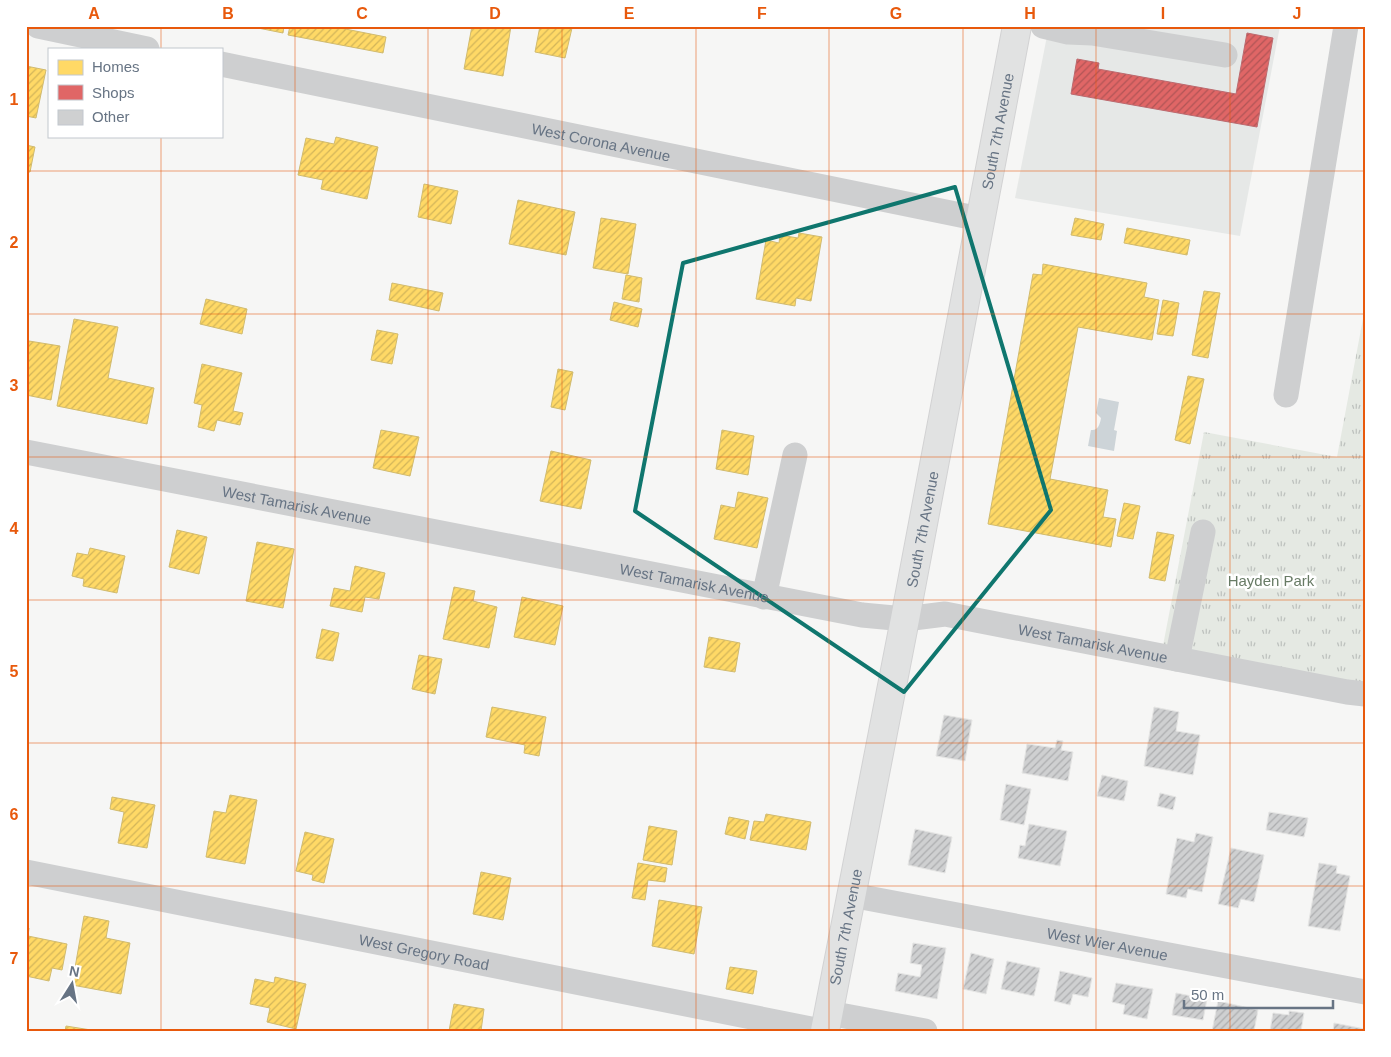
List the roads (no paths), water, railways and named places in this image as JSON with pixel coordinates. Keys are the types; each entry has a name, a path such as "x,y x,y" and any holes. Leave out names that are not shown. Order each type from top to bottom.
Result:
{"main road":[{"name":"South 7th Avenue","path":"825,1025 905,619 1017,26"}],"street":[{"path":"38,26 142,48"},
{"path":"1043,26 1068,32 1092,33 1225,55"},
{"path":"1286,395 1346,26"},
{"name":"West Corona Avenue","path":"222,64 980,219"},
{"name":"West Tamarisk Avenue","path":"26,452 862,615 905,619 945,614 1365,694"},
{"path":"764,597 796,455"},
{"path":"1177,659 1203,532"},
{"name":"West Gregory Road","path":"26,872 825,1025 926,1031"},
{"name":"West Wier Avenue","path":"851,896 1365,992"}],"park label":[{"name":"Hayden Park","path":"1271,580"}]}
